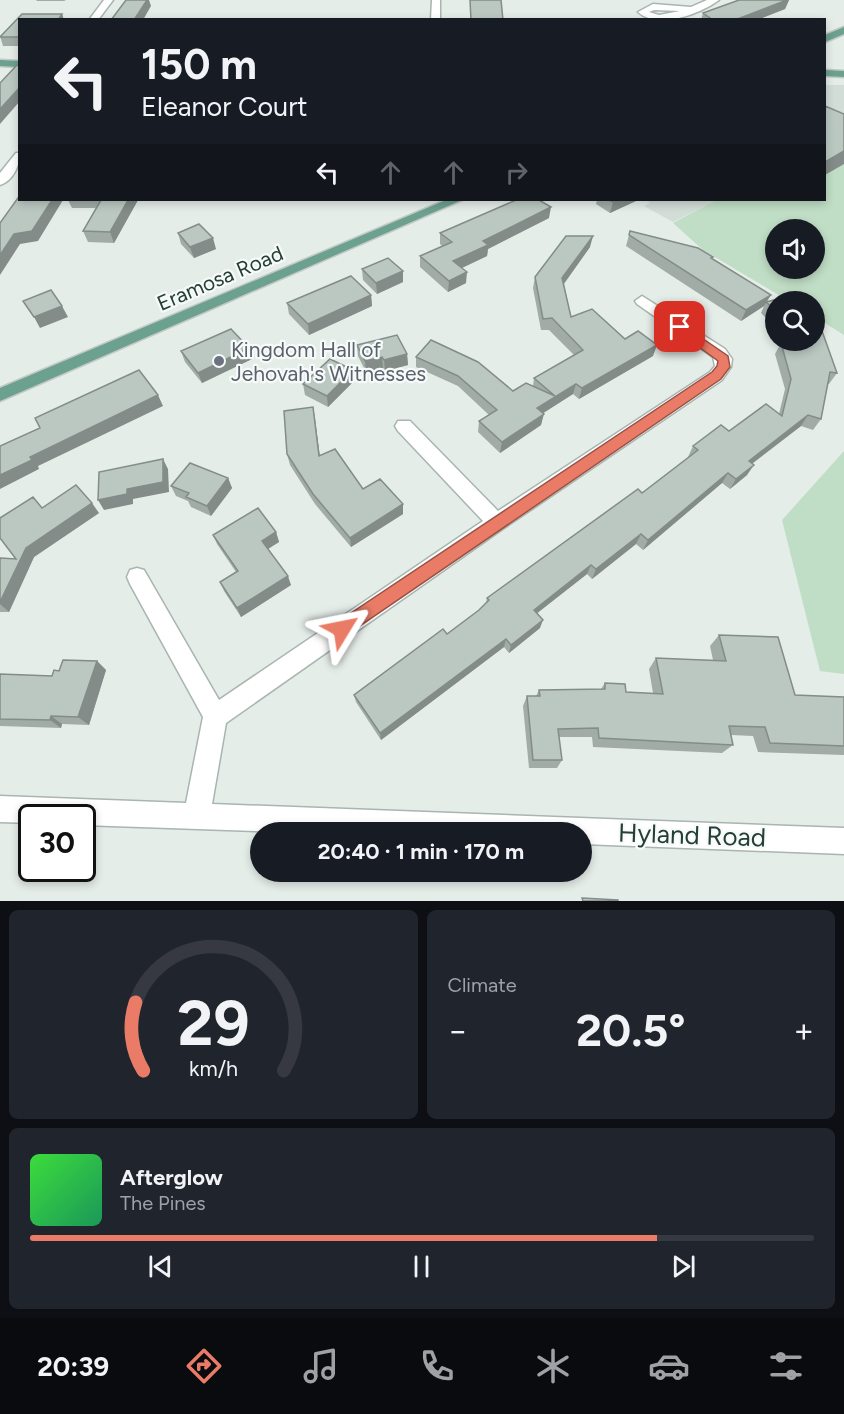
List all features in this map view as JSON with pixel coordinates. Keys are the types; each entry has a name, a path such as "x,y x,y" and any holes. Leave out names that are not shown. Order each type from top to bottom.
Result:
{"main road":[{"path":"826,39 844,30"},
{"path":"0,63 18,64"},
{"path":"827,73 844,74"},
{"name":"Eramosa Road","path":"0,395 454,201"}],"street":[{"path":"95,18 109,0"},
{"path":"435,18 436,0"},
{"path":"690,9 715,0"},
{"path":"0,181 17,163"},
{"path":"215,716 497,522 716,376 723,367 724,359 719,353 642,301"},
{"path":"404,426 497,522"},
{"path":"137,577 215,716 197,815"},
{"name":"Hyland Road","path":"0,809 844,841"}],"shaded area":[{"path":"826,85 844,85 844,163 826,154"},
{"path":"647,201 714,201 673,222 644,206 650,203"}],"green space":[{"path":"826,154 844,163 844,335 825,323 825,291 772,291 703,250 673,223 714,201 826,201"},
{"path":"844,451 844,674 820,671 782,520"}],"building":[{"path":"126,0 147,0 135,18 112,18"},
{"path":"470,0 501,0 503,18 471,18"},
{"path":"739,0 787,0 740,18 710,18 703,13"},
{"path":"22,14 62,14 59,18 18,18"},
{"path":"18,18 18,37 0,37"},
{"path":"18,66 18,89 0,109 0,83"},
{"path":"826,106 844,114 844,151 826,161"},
{"path":"18,198 18,201 51,201 32,231 14,234 0,255 0,223"},
{"path":"100,201 127,201 110,232 83,231"},
{"path":"514,201 541,201 551,207 483,241 488,245 453,261 467,272 449,281 420,256 452,242 440,233"},
{"path":"199,224 213,238 190,247 178,233"},
{"path":"630,231 698,248 765,291 765,299 746,310 629,235"},
{"path":"566,236 593,236 562,278 571,317 592,309 625,339 638,331 657,345 582,388 576,384 537,408 544,414 502,442 479,421 497,410 458,376 416,357 431,340 478,362 513,391 526,383 555,396 534,378 583,350 552,318 543,319 535,277"},
{"path":"388,258 403,271 376,283 362,269"},
{"path":"351,276 371,295 308,324 287,303"},
{"path":"51,290 62,306 34,317 23,301"},
{"path":"231,329 249,348 198,373 181,351"},
{"path":"397,335 407,354 384,360 382,357 365,361 357,345"},
{"path":"825,339 837,373 830,372 821,419 808,415 749,461 754,465 736,479 728,473 648,540 641,534 596,569 591,565 534,610 543,620 511,645 506,639 380,733 354,695 443,629 447,634 479,610 489,600 487,598 638,489 642,493 698,450 693,446 721,425 729,431 766,404 782,416 791,379 783,351 825,351"},
{"path":"330,359 353,370 327,396 303,384"},
{"path":"139,370 158,395 30,457 32,460 0,475 0,446 40,428 35,418"},
{"path":"313,407 319,456 335,449 363,489 380,479 403,504 350,538 313,494 287,454 284,411"},
{"path":"163,459 163,482 127,489 127,494 98,500 99,472"},
{"path":"190,463 228,478 207,506 186,497 189,493 171,486"},
{"path":"76,485 92,503 26,548 0,602 0,558 16,559 0,538 0,518 33,497 42,508"},
{"path":"258,508 276,532 262,541 288,576 237,608 220,582 238,571 213,535"},
{"path":"719,635 778,637 795,695 844,697 844,746 770,743 765,727 729,726 733,745 599,738 598,728 558,729 562,760 533,760 527,696 540,696 539,690 605,689 605,683 625,684 626,692 663,694 656,658 726,661"},
{"path":"63,660 97,661 78,717 51,716 50,720 0,719 0,674 52,676 54,670 59,671"},
{"path":"582,898 618,900 618,901 583,901"}],"place":[{"name":"Kingdom Hall of Jehovah's Witnesses","path":"219,361"}],"route":[{"path":"342,629 716,376 723,367 724,359 719,353 680,327"}]}
